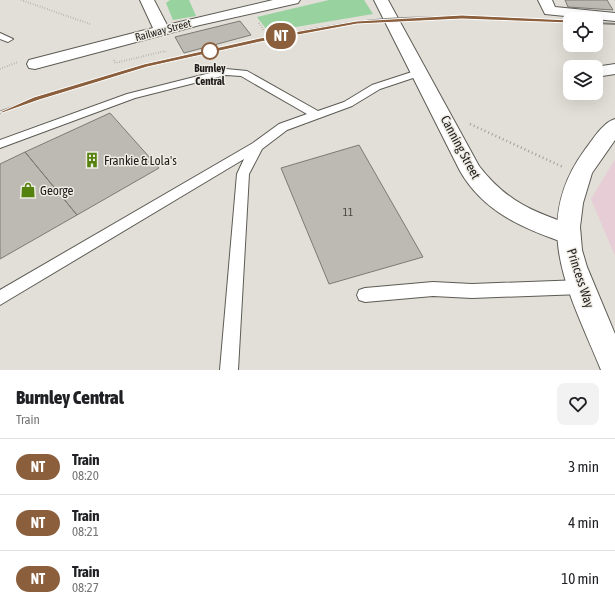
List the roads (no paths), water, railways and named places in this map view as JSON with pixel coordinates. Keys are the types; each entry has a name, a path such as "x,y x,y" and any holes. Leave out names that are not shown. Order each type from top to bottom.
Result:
{"street":[{"path":"147,0 162,30"},
{"name":"Railway Street","path":"35,64 162,30 293,0"},
{"name":"Canning Street","path":"381,0 472,170 490,195 522,215 568,234"},
{"path":"548,5 615,18"},
{"path":"603,71 615,69"},
{"name":"Princess Way","path":"615,126 592,154 581,173 569,212 568,234 570,251 582,287 615,367"}],"lane":[{"path":"0,298 257,146 283,127 348,104 376,87 418,68"},
{"path":"0,144 131,96 226,72 243,73 317,114"},
{"path":"229,370 233,296 243,174 257,146"},
{"path":"365,295 433,289 472,291 582,287"}],"railway":[{"path":"48,95 121,73 221,48 350,23 386,19 432,17 563,22"},
{"path":"603,23 615,24"},
{"path":"0,112 48,95"}],"train":[{"name":"NT","path":"0,112 36,98 146,66 260,40 357,22 462,17 514,18 563,22"}],"place":[{"name":"Burnley Central","path":"210,51"},
{"name":"Frankie & Lola's","path":"92,160"},
{"name":"George","path":"28,190"}]}
